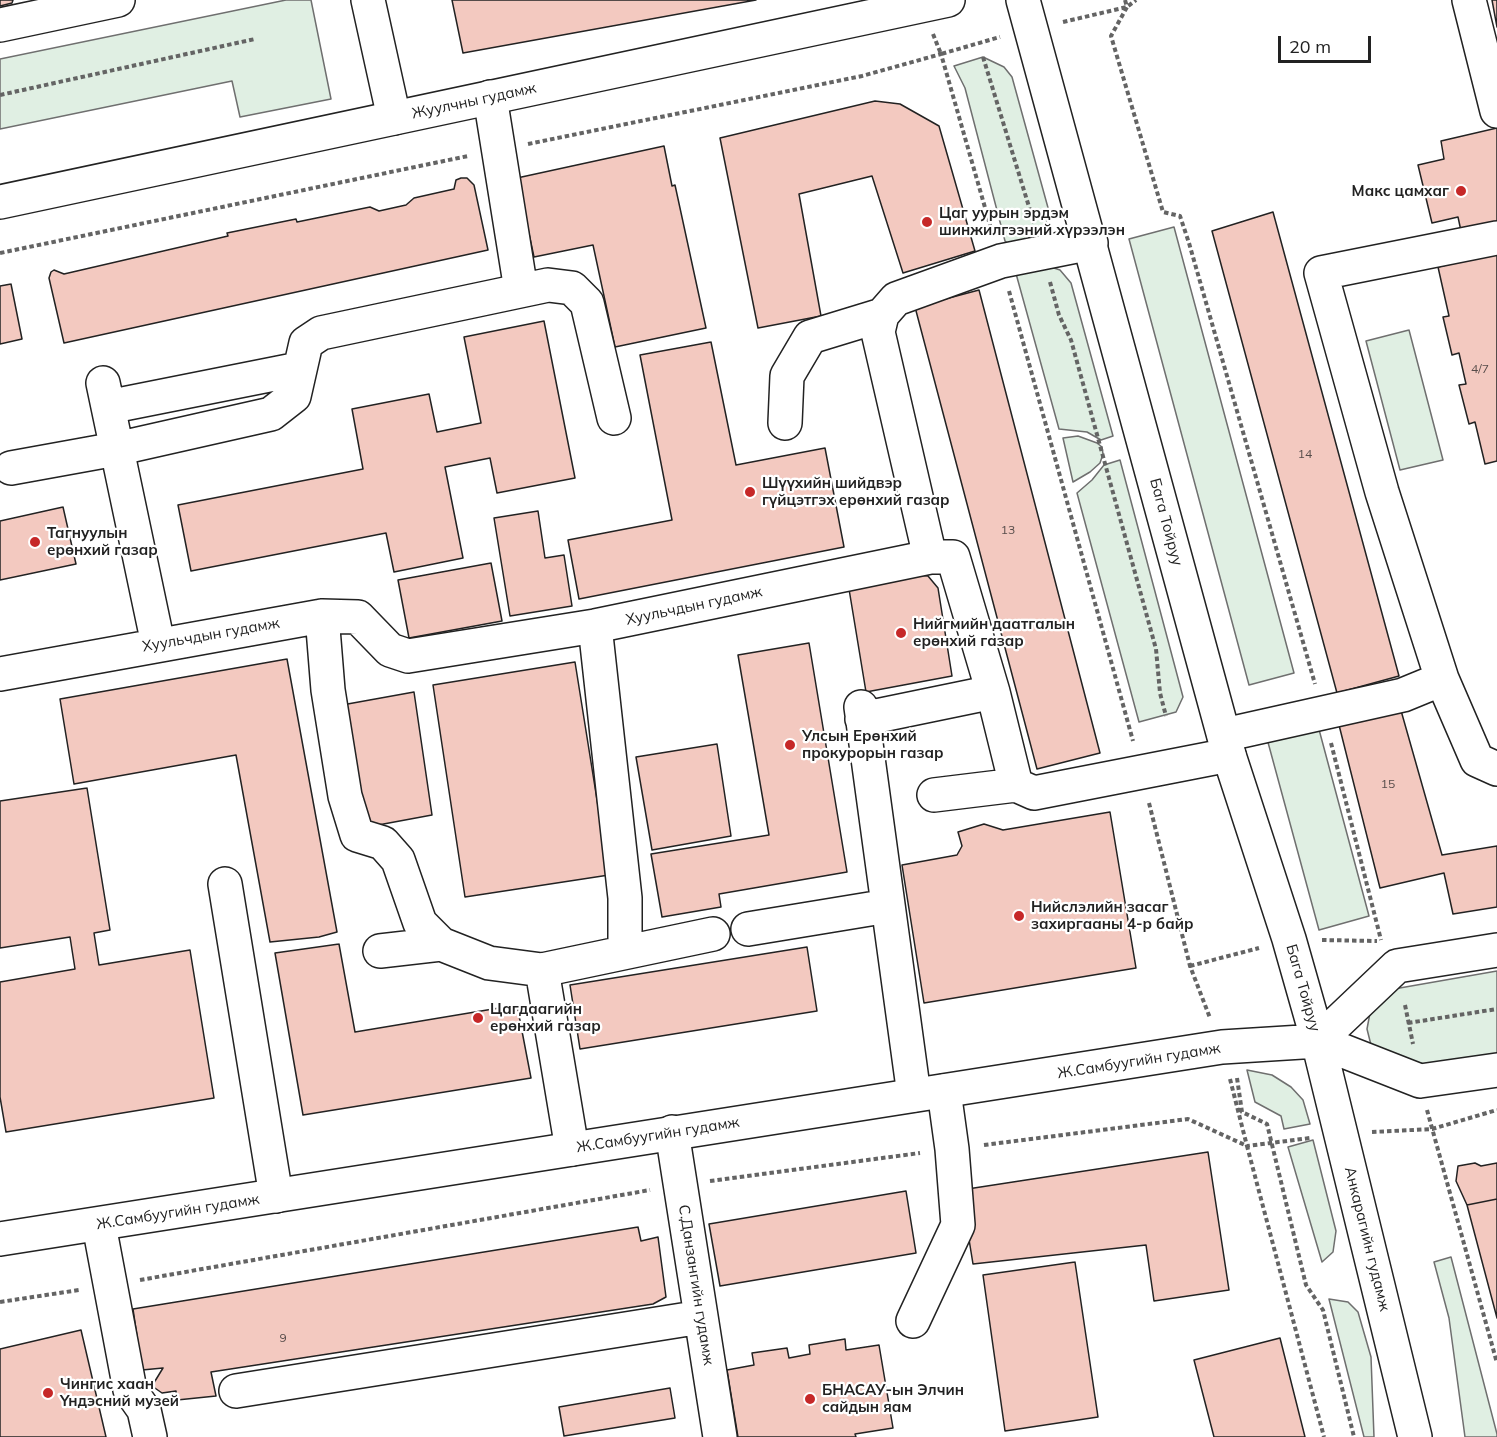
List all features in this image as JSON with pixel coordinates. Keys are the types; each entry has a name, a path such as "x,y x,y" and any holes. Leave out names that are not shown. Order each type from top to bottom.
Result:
{"main road":[{"path":"0,25 118,0"},
{"path":"368,0 394,118"},
{"name":"Жуулчны гудамж","path":"0,202 948,0"},
{"name":"Бага Тойруу","path":"1023,0 1227,745 1289,939 1318,1041"},
{"path":"1469,0 1497,111"},
{"path":"490,97 521,290"},
{"path":"1497,238 1321,273 1382,492 1442,679 1478,760 1497,769"},
{"path":"785,423 787,376 810,337 882,315 897,299 1001,261 1091,243"},
{"path":"11,468 116,449 271,414 294,396 306,343 321,333 548,285 572,288 587,303 614,418"},
{"path":"882,315 878,332 930,557"},
{"path":"158,644 105,395 299,369"},
{"name":"Хуульчдын гудамж","path":"0,674 322,616 358,617 390,650 408,656 595,626 930,557 953,557 993,692 1016,785"},
{"path":"322,616 328,690 345,796 353,825 357,835 383,843 398,860 420,923 441,944 489,963 542,970 713,934"},
{"path":"595,626 625,898 626,951"},
{"path":"934,795 1016,785 1034,793 1142,774 1323,712 1403,694 1442,679"},
{"path":"913,1321 958,1225 952,1149 929,1093 888,906 862,713 993,692"},
{"path":"225,884 276,1196"},
{"path":"748,929 888,906"},
{"path":"380,951 441,944"},
{"path":"1318,1041 1397,966 1497,950"},
{"path":"542,970 572,1149"},
{"name":"Ж.Самбуугийн гудамж","path":"0,1239 1222,1047 1318,1041 1420,1082"},
{"name":"Анкарагийн гудамж","path":"1318,1041 1415,1437"},
{"path":"1420,1082 1497,1070"},
{"name":"С.Данзангийн гудамж","path":"672,1132 720,1437"},
{"path":"99,1225 130,1390 144,1410 150,1437"},
{"path":"236,1391 701,1317"}],"path":[{"path":"1125,0 1127,7 1111,36 1163,212 1179,216 1192,255 1323,712 1381,941 1397,966 1420,1082 1497,1363"},
{"path":"932,31 941,54 1001,261 1142,774 1190,966 1222,1047 1324,1437"},
{"path":"0,95 255,39"},
{"path":"0,253 862,75 941,54"},
{"path":"983,57 1059,315 1071,340 1156,649 1160,693 1166,716"},
{"path":"1408,1023 1497,1008"},
{"path":"1237,1078 1242,1112 1267,1124 1306,1285 1323,1310 1354,1437"},
{"path":"0,1302 111,1285 680,1184 952,1149 1188,1119 1247,1146 1341,1134 1432,1129 1497,1110"}],"green space":[{"path":"286,0 311,0 331,99 240,117 232,81 0,129 0,59"},
{"path":"983,57 1004,67 1012,77 1050,215 1041,234 1012,247 1005,241 965,88 954,66"},
{"path":"1174,227 1294,673 1249,685 1129,239"},
{"path":"1045,265 1060,270 1071,283 1113,436 1101,440 1087,432 1059,429 1015,270"},
{"path":"1409,330 1443,460 1400,470 1366,341"},
{"path":"1078,436 1097,443 1102,447 1103,454 1100,463 1073,482 1063,438"},
{"path":"1120,460 1183,697 1176,712 1139,722 1077,493 1104,465"},
{"path":"1317,722 1369,916 1319,930 1266,735"},
{"path":"1497,971 1497,1055 1421,1067 1371,1045 1367,1029 1370,1013 1394,989"},
{"path":"1247,1070 1272,1075 1291,1087 1303,1100 1310,1124 1284,1129 1281,1116 1255,1102"},
{"path":"1313,1140 1336,1231 1333,1252 1322,1262 1288,1147"},
{"path":"1451,1257 1497,1437 1465,1437 1449,1318 1434,1262"},
{"path":"1329,1299 1348,1302 1358,1312 1371,1357 1374,1437 1364,1437"}],"building":[{"path":"0,0 13,0 12,3 0,6"},
{"path":"452,0 756,0 463,53"},
{"path":"1492,0 1497,0 1497,27"},
{"name":"Цаг уурын эрдэм шинжилгээний хүрээлэн","path":"875,101 900,104 939,126 975,251 903,273 872,176 799,194 821,316 758,328 720,138"},
{"name":"Макс цамхаг","path":"1497,128 1497,223 1461,231 1458,217 1432,223 1418,165 1444,159 1441,141"},
{"path":"664,146 672,186 675,185 706,328 615,347 593,245 534,257 517,178"},
{"path":"467,178 474,185 488,250 64,343 49,278 54,270 64,274 228,236 227,233 296,219 297,222 370,207 379,211 406,205 414,198 454,189 456,180"},
{"path":"1273,212 1399,676 1337,693 1212,231"},
{"path":"1497,253 1497,461 1485,464 1475,422 1469,424 1459,385 1466,384 1459,353 1452,355 1443,317 1449,316 1438,267"},
{"path":"11,284 22,339 0,344 0,286"},
{"path":"979,290 1100,753 1037,769 915,307"},
{"path":"544,321 575,478 497,493 490,458 445,467 463,558 394,572 386,533 191,571 178,505 363,469 352,409 429,394 437,432 481,423 464,337"},
{"name":"Шүүхийн шийдвэр гүйцэтгэх ерөнхий газар","path":"711,342 736,465 825,448 844,547 579,599 568,540 672,520 640,355"},
{"name":"Тагнуулын ерөнхий газар","path":"63,507 76,564 0,580 0,521"},
{"path":"538,511 545,558 564,555 572,606 510,616 494,518"},
{"path":"491,563 502,621 409,638 398,580"},
{"name":"Нийгмийн даатгалын ерөнхий газар","path":"919,575 928,576 938,588 952,676 866,692 849,589"},
{"name":"Улсын Ерөнхий прокурорын газар","path":"809,643 847,872 719,894 721,907 662,917 651,854 769,835 738,655"},
{"path":"287,659 337,932 319,937 270,942 236,755 74,784 60,699"},
{"path":"575,662 609,875 465,897 433,685"},
{"path":"414,692 432,815 362,828 342,705"},
{"path":"1400,707 1442,855 1497,846 1497,907 1453,914 1444,873 1380,888 1338,721"},
{"path":"717,744 731,836 652,850 636,757"},
{"path":"87,788 110,930 94,933 99,965 190,950 214,1098 6,1132 0,1097 0,982 75,969 70,937 0,948 0,801"},
{"name":"Нийслэлийн засаг захиргааны 4-р байр","path":"1110,812 1136,968 924,1003 902,865 957,855 962,846 958,832 984,824 1003,830"},
{"name":"Цагдаагийн ерөнхий газар","path":"339,944 355,1032 517,1005 531,1078 303,1115 275,953"},
{"path":"807,947 817,1011 580,1049 570,985"},
{"path":"1208,1152 1229,1290 1154,1301 1146,1245 973,1264 961,1190"},
{"path":"1475,1163 1481,1166 1497,1163 1497,1199 1467,1205 1456,1181 1458,1166"},
{"path":"906,1191 916,1253 720,1286 709,1224"},
{"path":"1497,1199 1497,1318 1467,1205"},
{"path":"638,1227 641,1241 658,1237 666,1297 653,1304 211,1372 216,1396 177,1400 176,1391 162,1393 152,1386 163,1368 142,1370 133,1309"},
{"path":"1075,1262 1098,1417 1005,1431 983,1275"},
{"name":"Чингис хаан Үндэсний музей","path":"81,1330 106,1437 0,1437 0,1349"},
{"path":"1280,1338 1305,1437 1214,1437 1194,1360"},
{"name":"БНАСАУ-ын Элчин сайдын яам","path":"845,1339 846,1350 879,1345 893,1428 855,1434 856,1437 738,1437 727,1370 754,1365 752,1353 787,1348 789,1358 810,1354 809,1345"},
{"path":"670,1388 675,1418 564,1436 559,1407"}],"place":[{"name":"Макс цамхаг","path":"1461,191"},
{"name":"Цаг уурын эрдэм шинжилгээний хүрээлэн","path":"927,222"},
{"name":"Шүүхийн шийдвэр гүйцэтгэх ерөнхий газар","path":"750,492"},
{"name":"Тагнуулын ерөнхий газар","path":"35,542"},
{"name":"Нийгмийн даатгалын ерөнхий газар","path":"901,633"},
{"name":"Улсын Ерөнхий прокурорын газар","path":"790,745"},
{"name":"Нийслэлийн засаг захиргааны 4-р байр","path":"1019,916"},
{"name":"Цагдаагийн ерөнхий газар","path":"478,1018"},
{"name":"Чингис хаан Үндэсний музей","path":"48,1393"},
{"name":"БНАСАУ-ын Элчин сайдын яам","path":"810,1399"}]}
